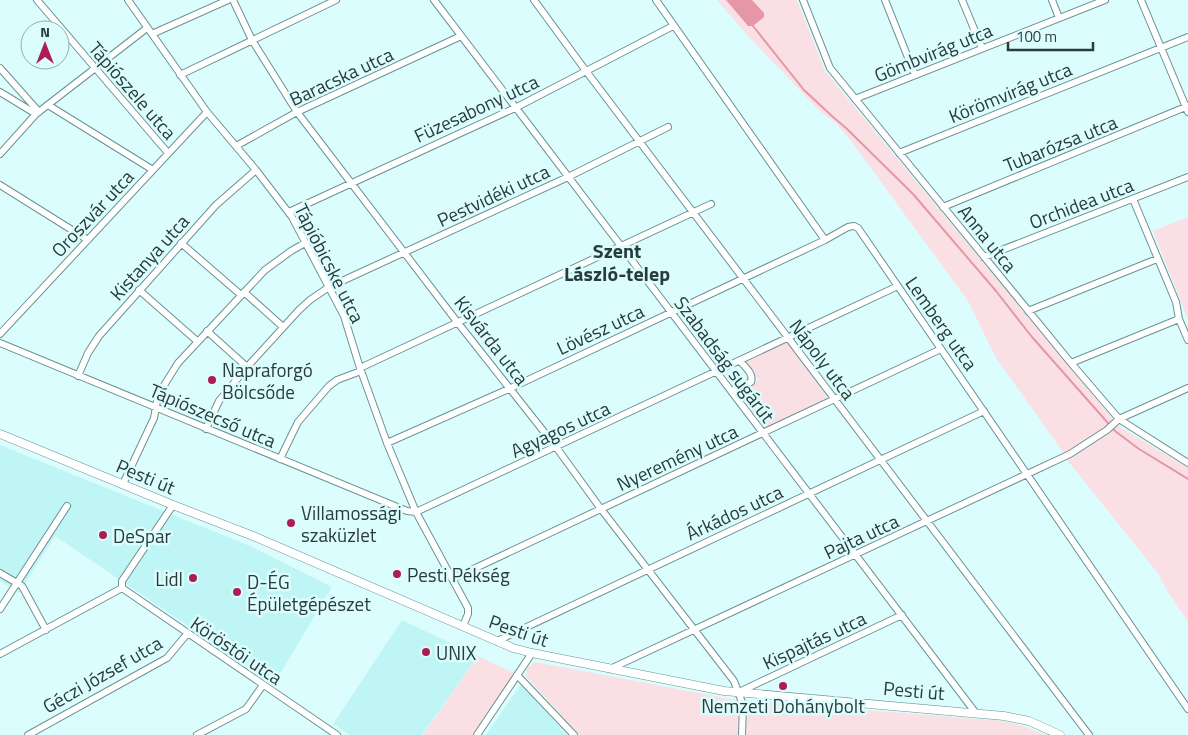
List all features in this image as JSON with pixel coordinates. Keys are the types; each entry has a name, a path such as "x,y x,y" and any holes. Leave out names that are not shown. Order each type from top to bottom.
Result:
{"main road":[{"name":"Pesti út","path":"0,434 253,536 497,641 532,653 610,670 724,691 1004,716 1029,721 1060,735"}],"street":[{"name":"Tápiószele utca","path":"36,0 168,153"},
{"name":"Tápióbicske utca","path":"128,0 207,112 289,212 306,243 348,326 387,443 416,512 468,608 468,614 462,626"},
{"path":"0,154 37,113 150,31 228,0"},
{"name":"Kisvárda utca","path":"233,0 252,40 297,112 732,678 743,705 742,735"},
{"path":"180,74 336,0"},
{"name":"Szabadság sugárút","path":"434,0 975,712"},
{"name":"Nápoly utca","path":"534,0 1088,735"},
{"path":"656,0 825,240"},
{"name":"Anna utca","path":"803,0 830,68 1070,363 1118,420 1187,461"},
{"path":"885,0 916,75"},
{"path":"962,0 982,48"},
{"path":"1052,0 1059,18"},
{"name":"Gömbvirág utca","path":"855,99 1105,0"},
{"path":"1141,0 1187,108"},
{"name":"Füzesabony utca","path":"289,212 516,108 673,26"},
{"name":"Baracska utca","path":"236,146 297,112 462,36"},
{"name":"Körömvirág utca","path":"899,153 1188,37"},
{"path":"0,68 37,113"},
{"path":"0,92 37,113"},
{"path":"48,105 152,170"},
{"name":"Tubarózsa utca","path":"943,207 1187,108"},
{"name":"Oroszvár utca","path":"0,334 207,112"},
{"name":"Pestvidéki utca","path":"206,429 220,401 247,367 310,300 329,287 568,177 668,127"},
{"name":"Kistanya utca","path":"78,376 88,353 99,336 216,205 256,170"},
{"name":"Orchidea utca","path":"984,257 1188,177"},
{"path":"0,185 88,240"},
{"path":"1133,199 1176,302 1179,320 1188,340"},
{"path":"280,459 298,422 323,392 337,380 711,204"},
{"name":"Lemberg utca","path":"825,240 848,227 854,226 858,228 1188,709"},
{"name":"Lövész utca","path":"387,443 511,388 825,240"},
{"path":"181,243 283,327"},
{"path":"123,484 154,418 157,401 170,374 178,363 242,294 278,260 306,243"},
{"path":"1028,311 1157,259"},
{"path":"731,391 750,382 752,379 752,375 737,363 898,286"},
{"path":"140,290 197,341"},
{"path":"1070,363 1179,320"},
{"path":"207,331 247,367"},
{"name":"Tápiószecső utca","path":"0,343 407,512 416,512"},
{"name":"Nyeremény utca","path":"452,579 942,349"},
{"name":"Agyagos utca","path":"416,512 737,363"},
{"name":"Pajta utca","path":"610,670 1070,454 1107,430 1118,420 1188,388"},
{"name":"Árkádos utca","path":"497,641 984,411"},
{"path":"0,654 122,588 122,581 173,505"},
{"path":"0,609 66,506"},
{"path":"0,573 22,586 46,630"},
{"name":"Köröstói utca","path":"122,588 337,735"},
{"name":"Kispajtás utca","path":"738,692 902,615"},
{"name":"Géczi József utca","path":"28,735 167,658 187,634"},
{"path":"476,735 532,653"},
{"path":"517,675 574,735"},
{"path":"197,735 246,709 263,685"}],"shaded area":[{"path":"717,0 797,0 825,71 1111,417 1120,427 1188,468 1188,622 1157,572 1067,460 996,358 968,301 851,141 836,123 821,112 746,34"},
{"path":"726,0 752,0 764,13 764,17 753,26 748,26"},
{"path":"1188,217 1188,320 1153,231"},
{"path":"786,340 829,400 767,429 762,427 735,392 759,380 745,361"},
{"path":"0,445 250,546 332,587 274,684 55,536 19,593 0,581"},
{"path":"402,620 478,656 422,735 350,735 333,724"},
{"path":"478,656 514,673 473,735 423,735"},
{"path":"535,662 736,700 1004,721 1045,735 579,735 526,676 527,668"},
{"path":"521,684 567,735 486,735"}],"waterway":[{"path":"753,26 804,90 846,128 913,194 996,291 1032,337 1115,431 1139,449 1188,479"}],"place":[{"name":"Napraforgó Bölcsőde","path":"212,380"},
{"name":"Villamossági szaküzlet","path":"291,523"},
{"name":"DeSpar","path":"103,535"},
{"name":"Pesti Pékség","path":"397,574"},
{"name":"Lidl","path":"193,578"},
{"name":"D-ÉG Épületgépészet","path":"237,592"},
{"name":"UNIX","path":"426,652"},
{"name":"Nemzeti Dohánybolt","path":"783,686"}],"district":[{"name":"Szent László-telep","path":"617,262"}]}
